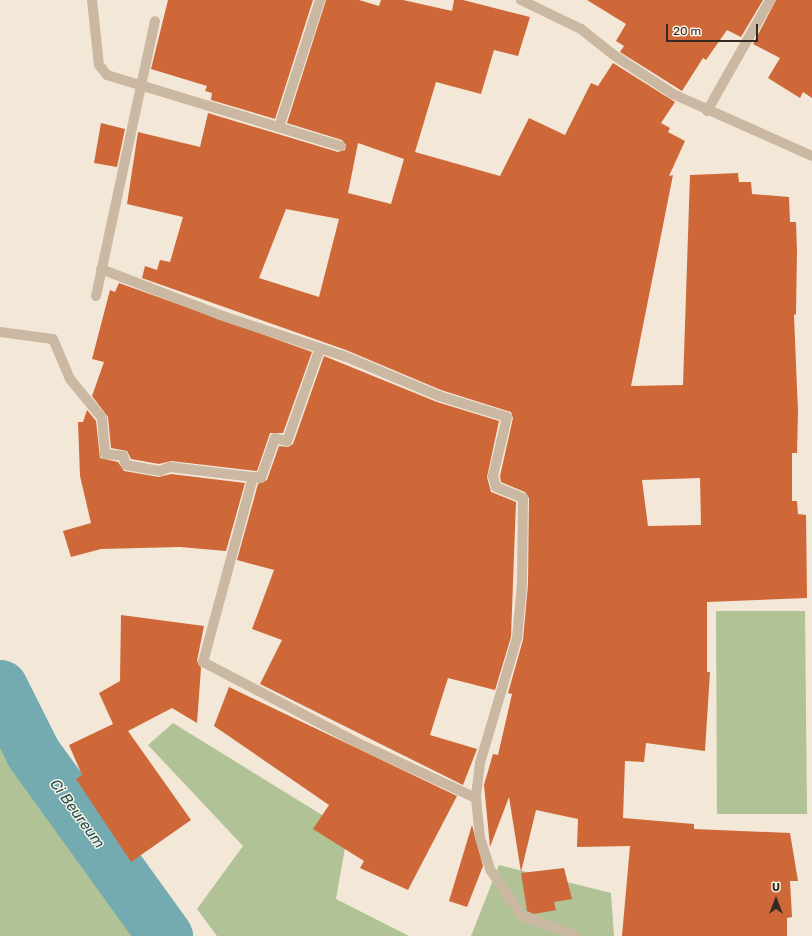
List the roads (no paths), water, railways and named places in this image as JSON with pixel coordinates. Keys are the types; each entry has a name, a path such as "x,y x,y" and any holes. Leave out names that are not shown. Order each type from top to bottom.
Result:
{"street":[{"path":"92,0 99,65 107,75 138,86 340,146"},
{"path":"279,127 320,0"},
{"path":"521,0 581,29 615,56 707,111 812,156"},
{"path":"707,111 770,0"},
{"path":"96,296 138,86 155,21"},
{"path":"101,269 220,315 320,348 439,396 507,417 493,476 496,487 523,498 522,584 517,638 480,763 476,798 480,838 491,871 505,896 522,916 576,936"},
{"path":"0,332 53,339 70,379 102,418 105,454 122,456 126,465 160,471 170,467 261,478 275,438 287,441 320,348"},
{"path":"253,477 203,662 360,744 476,798"}],"waterway":[{"name":"Ci Beureum","path":"0,687 33,753 165,936"}]}
